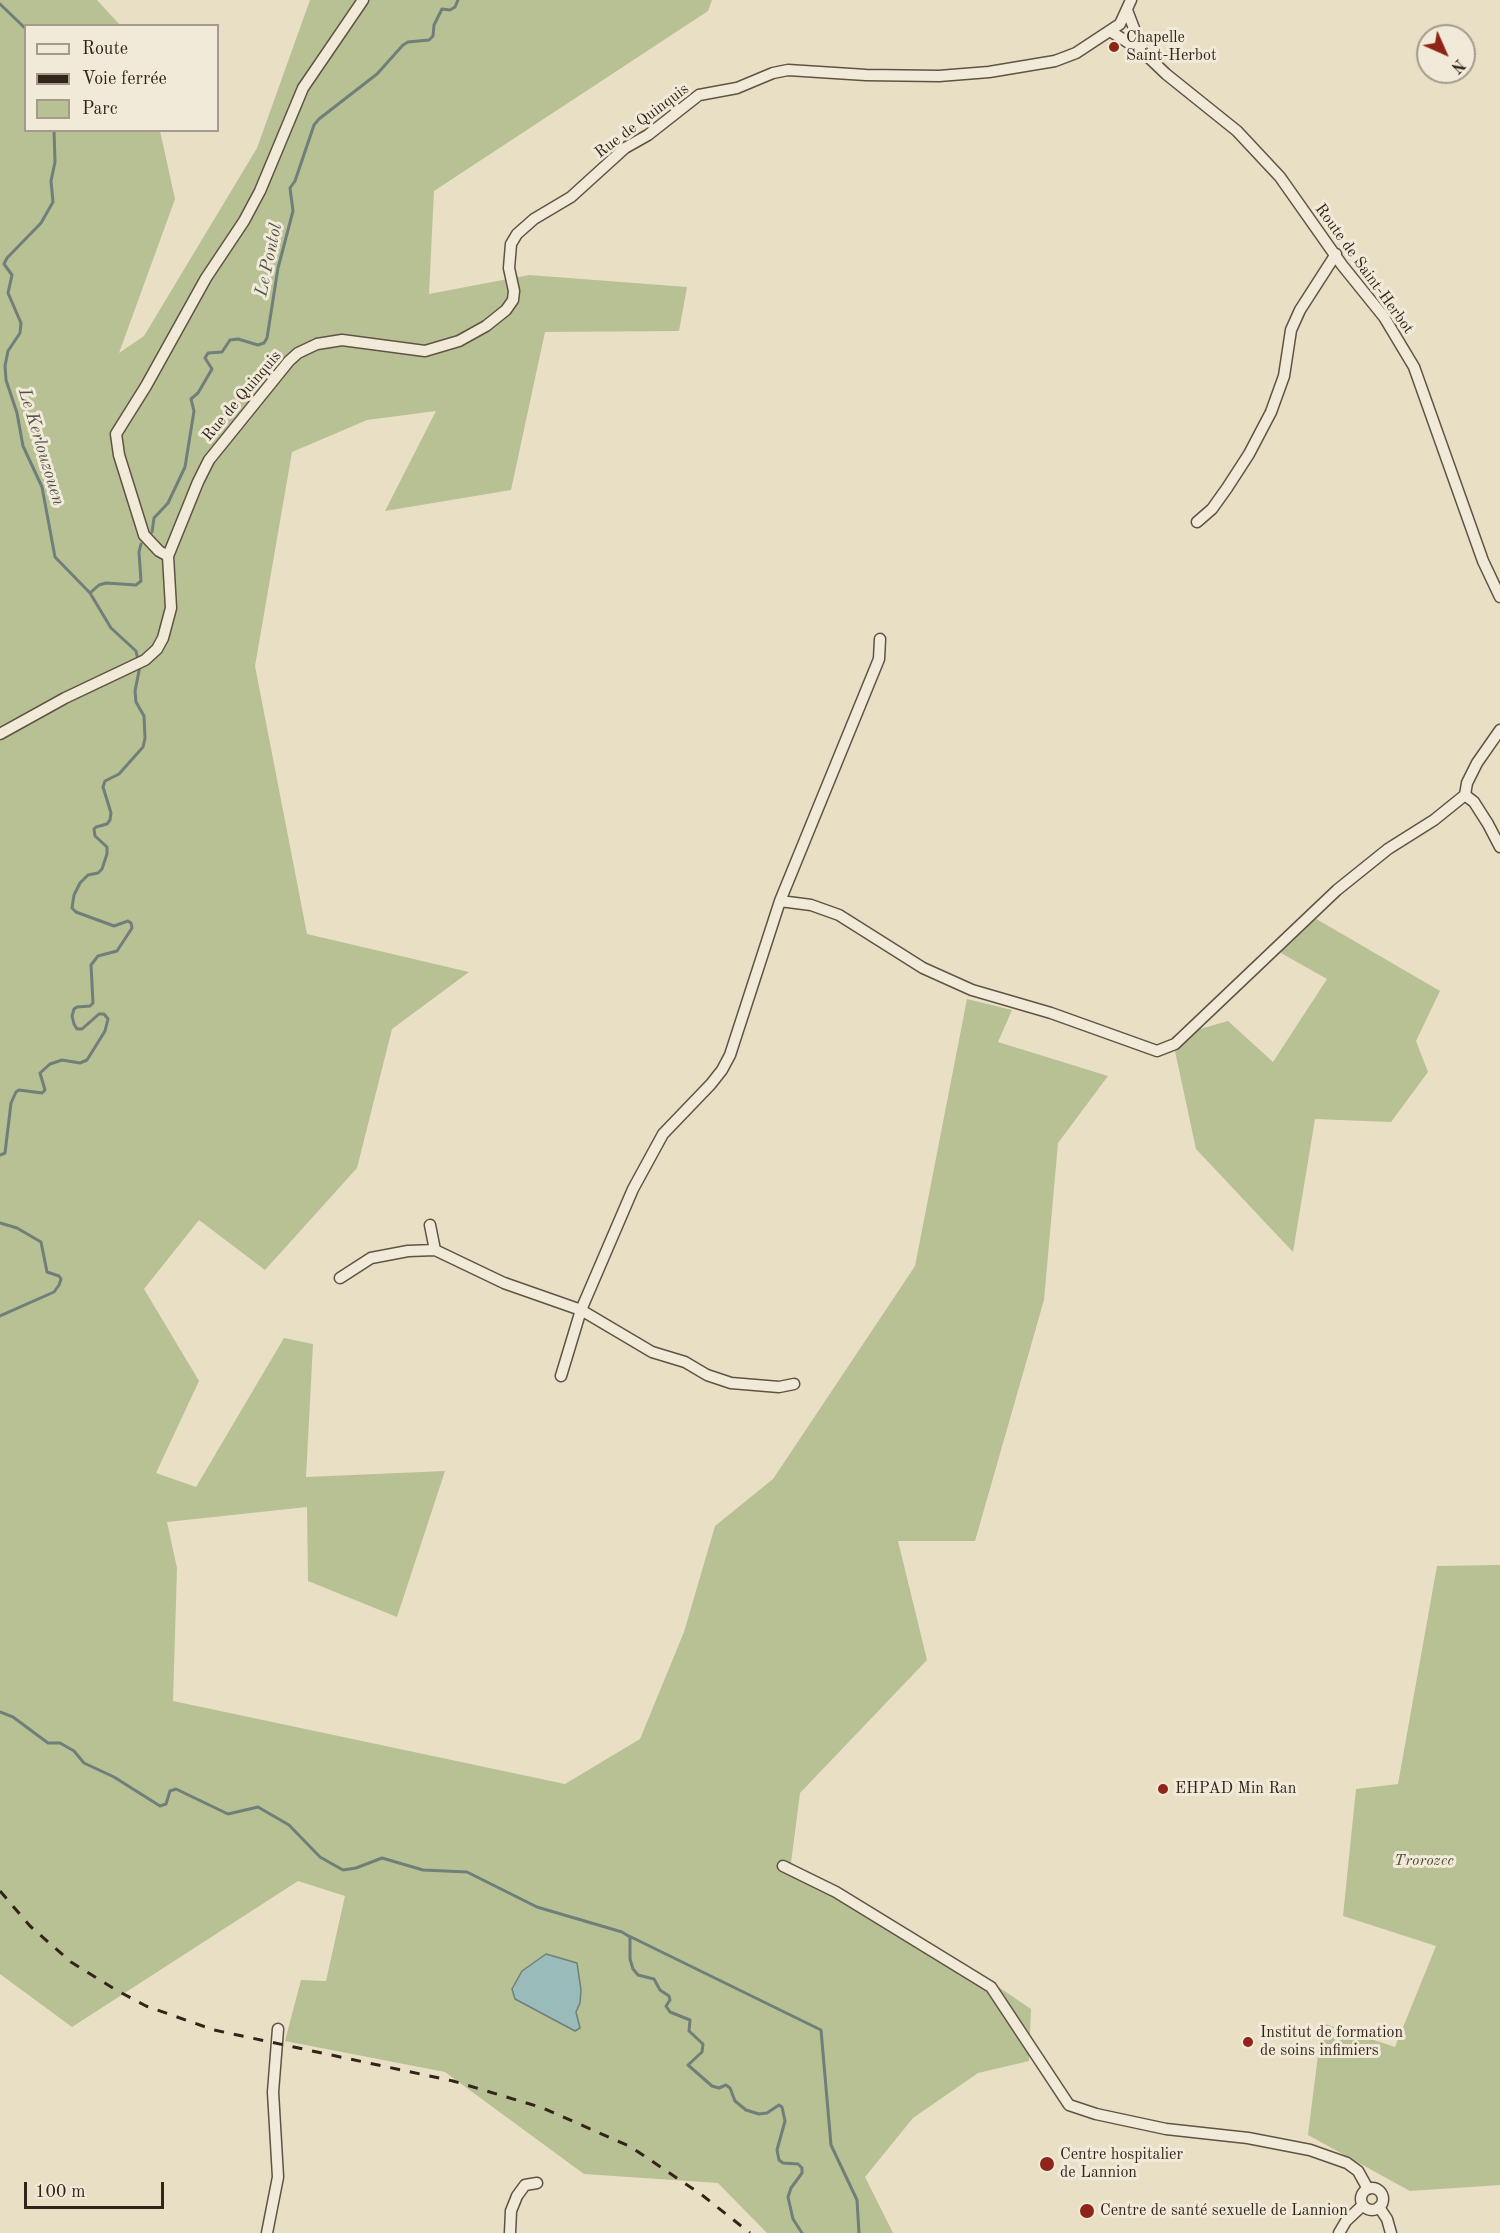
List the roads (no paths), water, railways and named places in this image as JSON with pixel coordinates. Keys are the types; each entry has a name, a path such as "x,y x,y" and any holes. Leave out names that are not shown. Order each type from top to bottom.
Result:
{"street":[{"path":"0,734 65,698 128,670 158,649 171,608 168,556 159,551 144,535 119,455 116,434 146,386 206,278 244,221 273,161 303,88 363,0"},
{"path":"1129,5 1115,27 1143,52"},
{"name":"Route de Saint-Herbot","path":"1129,5 1143,52 1166,74 1237,131 1280,177 1384,317 1414,367 1483,561 1500,597"},
{"name":"Rue de Quinquis","path":"168,556 209,460 289,361 298,353 317,344 342,340 425,351 459,340 486,326 506,310 513,300 514,291 509,268 511,244 517,234 534,219 571,197 625,148 648,135 699,95 737,88 773,73 788,70 866,75 939,75 1028,67 1076,53 1115,27"},
{"path":"1197,522 1212,509 1227,488 1249,454 1271,412 1284,376 1291,330 1300,310 1336,254"},
{"path":"561,1376 582,1310 633,1189 663,1134 711,1084 730,1055 780,901 879,659 879,639"},
{"path":"780,901 810,905 839,915 923,968 972,990 1051,1013 1157,1051 1175,1044 1337,890 1388,849 1434,820 1465,795 1467,783 1476,764 1500,730"},
{"path":"1465,795 1474,802 1484,816 1500,847"},
{"path":"430,1225 435,1250"},
{"path":"340,1278 371,1258 408,1251 435,1250 504,1283 582,1310 652,1352 686,1362 707,1375 731,1383 779,1387 794,1384"},
{"path":"783,1866 836,1892 991,1987 1069,2105 1096,2114 1166,2129 1248,2138 1310,2150 1347,2163 1358,2171 1368,2189"},
{"path":"267,2233 278,2177 273,2092 278,2030"},
{"path":"510,2233 511,2211 517,2196 525,2185 537,2183"},
{"path":"1376,2188 1382,2194 1383,2201 1379,2207 1370,2209 1364,2205 1362,2194 1368,2189 1376,2188"},
{"path":"1339,2233 1346,2221 1364,2205"},
{"path":"1379,2207 1387,2219 1390,2233"}],"water":[{"path":"546,1954 577,1963 581,1990 580,2003 576,2012 580,2028 575,2031 515,1999 512,1989 522,1971"}],"waterway":[{"name":"Le Pontol","path":"152,532 154,518 168,503 185,467 194,411 191,399 198,393 212,369 205,358 208,353 222,352 230,340 238,339 258,345 264,343 267,338 278,268 293,211 290,188 295,181 314,125 377,74 403,45 408,42 429,40 433,36 434,25 442,9 450,10 455,7 458,0"},
{"name":"Le Kerlouzouen","path":"0,4 24,27"},
{"name":"Le Kerlouzouen","path":"54,132 55,162 51,181 53,202 41,223 4,264 12,275 8,293 21,323 20,333 8,351 5,366 6,380 17,413 23,446 42,487 55,557 90,593 111,628 136,651 138,660"},
{"name":"Le Pontol","path":"90,593 99,585 106,583 136,585 141,581 139,552 141,544"},
{"name":"Le Kerlouzouen","path":"0,1155 5,1153 11,1103 16,1092 19,1090 42,1093 45,1090 40,1073 50,1064 62,1060 80,1063 87,1060 105,1031 108,1019 104,1014 99,1014 82,1029 77,1029 72,1016 77,1007 90,1006 93,1003 91,965 98,956 117,951 132,928 131,923 128,921 114,926 76,912 72,908 74,895 80,883 88,875 98,873 102,869 107,854 107,847 95,836 94,829 107,824 110,820 111,813 103,787 105,781 119,774 143,747 144,716 136,702 135,691 140,666"},
{"name":"Le Kerlouzouen","path":"0,1223 17,1228 41,1242 47,1272 61,1279 54,1292 0,1316"},
{"name":"Le Kerlouzouen","path":"0,1712 13,1717 48,1743 60,1743 74,1751 84,1763 114,1777 160,1806 166,1804 170,1791 176,1789 228,1814 258,1807 289,1825 320,1857 343,1870 356,1868 382,1858 423,1870 467,1872 537,1907 622,1932 630,1937 630,1959 633,1969 638,1975 654,1979 660,1990 669,1996 670,2000 666,2006 670,2012 690,2020 689,2031 703,2044 702,2052 688,2065 712,2086 719,2088 726,2085 730,2088 735,2101 746,2110 759,2114 767,2113 779,2105 782,2107 785,2121 777,2150 779,2160 783,2163 798,2164 802,2168 802,2173 791,2188 788,2197 793,2219 802,2233"},
{"path":"629,1936 821,2030 831,2145 857,2200 859,2233"}],"railway":[{"path":"0,1891 30,1926 71,1962 146,2006 214,2030 453,2081 543,2108 631,2147 702,2195 750,2233"}],"place":[{"name":"Chapelle Saint-Herbot","path":"1114,47"},
{"name":"EHPAD Min Ran","path":"1163,1789"},
{"name":"Institut de formation de soins infimiers","path":"1248,2042"},
{"name":"Centre hospitalier de Lannion","path":"1047,2164"},
{"name":"Centre de santé sexuelle de Lannion","path":"1087,2211"}],"park label":[{"name":"Trorozec","path":"1424,1861"}]}
